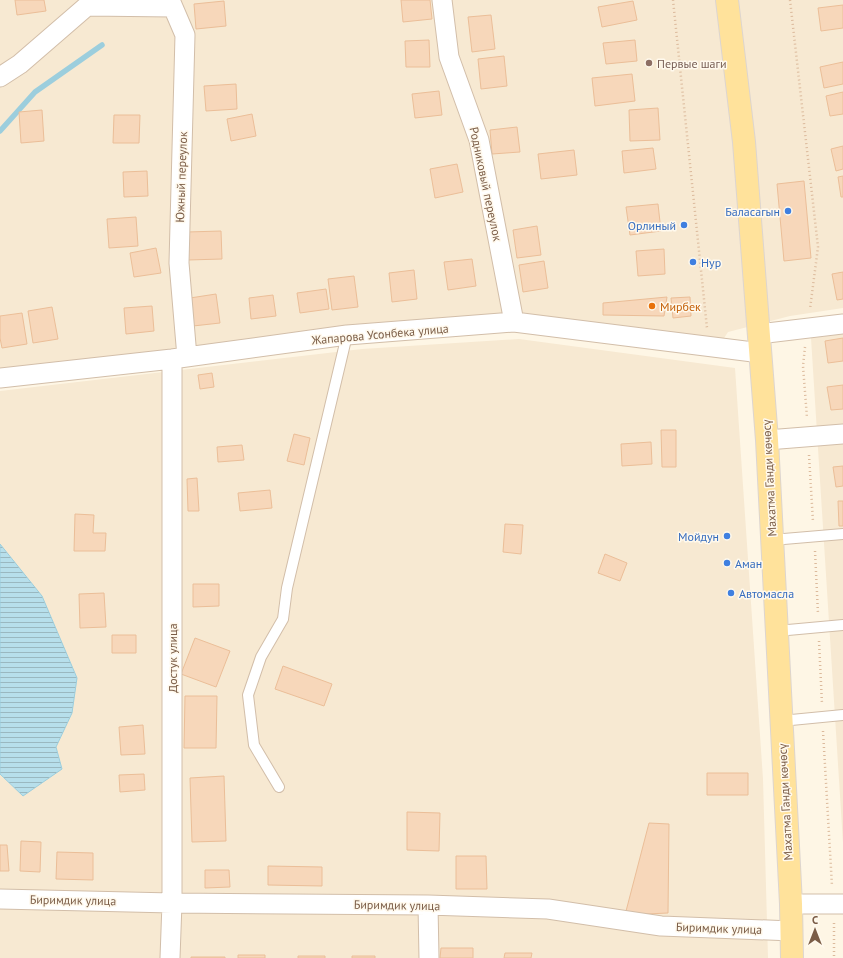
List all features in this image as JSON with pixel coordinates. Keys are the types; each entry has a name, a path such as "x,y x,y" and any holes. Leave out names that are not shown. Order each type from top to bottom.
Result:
{"main road":[{"name":"Махатма Ганди көчөсү","path":"727,0 744,142 767,440 792,931 792,958"}],"street":[{"name":"Родниковый переулок","path":"442,0 449,57 479,140 514,322"},
{"path":"0,77 20,64 87,6 172,3"},
{"name":"Южный переулок","path":"172,3 186,35 179,263 180,358"},
{"name":"Жапарова Усонбека улица","path":"0,378 180,358 347,335 514,322 709,347 760,344 807,328 843,324"},
{"name":"Достук улица","path":"170,958 180,358"},
{"path":"767,440 843,434"},
{"name":"Биримдик улица","path":"0,899 428,905 548,909 661,926 792,931"},
{"path":"790,904 838,904"},
{"path":"428,905 429,958"}],"lane":[{"path":"279,787 254,745 248,695 261,656 283,619 287,588 347,335"},
{"path":"772,540 843,534"},
{"path":"777,631 843,625"},
{"path":"781,721 843,715"}],"path":[{"path":"672,0 709,347"},
{"path":"790,0 818,247 803,366 814,537 823,717 838,904 834,958"}],"shaded area":[{"path":"0,0 843,0 843,308 790,316 728,332 715,352 511,328 366,340 0,381"},
{"path":"843,334 843,843 811,338"},
{"path":"519,339 735,368 763,779 768,958 0,958 0,391 362,349"}],"water":[{"path":"0,544 42,596 77,678 72,713 56,747 62,769 23,796 0,774"}],"building":[{"path":"15,0 44,0 46,11 17,15"},
{"path":"401,0 430,0 432,19 403,22"},
{"path":"224,1 226,26 196,29 194,4"},
{"path":"633,1 637,20 602,27 598,7"},
{"path":"843,5 843,28 821,31 818,8"},
{"path":"491,15 495,49 472,52 468,17"},
{"path":"429,40 430,67 406,67 405,41"},
{"path":"635,40 637,61 606,64 603,43"},
{"path":"504,56 507,86 481,89 478,59"},
{"path":"843,62 843,84 824,88 820,67"},
{"path":"632,74 635,101 595,106 592,78"},
{"path":"236,84 237,109 206,111 204,86"},
{"path":"439,91 442,115 415,118 412,94"},
{"path":"843,92 843,114 830,116 826,96"},
{"path":"658,108 660,140 630,141 629,110"},
{"path":"42,110 44,141 21,143 19,112"},
{"path":"252,114 256,136 231,141 227,119"},
{"path":"114,115 140,115 139,143 113,143"},
{"path":"517,127 520,152 492,154 490,130"},
{"path":"843,146 843,169 836,171 831,149"},
{"path":"653,148 656,169 624,173 622,151"},
{"path":"574,150 577,175 541,179 538,154"},
{"path":"457,164 463,192 435,198 430,169"},
{"path":"147,171 148,196 124,197 123,172"},
{"path":"843,176 843,197 841,197 838,177"},
{"path":"804,181 811,258 784,261 777,184"},
{"path":"658,204 661,231 630,235 626,207"},
{"path":"136,217 138,246 109,248 107,219"},
{"path":"537,226 541,255 517,258 513,230"},
{"path":"221,231 222,259 188,260 187,232"},
{"path":"156,248 161,273 134,277 130,253"},
{"path":"664,249 665,274 638,276 636,251"},
{"path":"472,259 476,286 448,290 444,262"},
{"path":"544,261 548,288 523,292 519,265"},
{"path":"414,270 417,299 392,302 389,273"},
{"path":"843,272 843,299 837,300 832,274"},
{"path":"354,276 358,307 332,310 328,279"},
{"path":"326,289 329,309 300,313 297,293"},
{"path":"216,294 220,323 193,326 190,298"},
{"path":"273,295 276,316 251,319 249,298"},
{"path":"667,297 664,316 603,315 603,303"},
{"path":"690,297 691,316 673,318 671,298"},
{"path":"152,306 154,331 126,334 124,308"},
{"path":"52,307 58,339 33,343 28,311"},
{"path":"22,313 27,344 2,348 0,338 0,316"},
{"path":"843,338 843,361 828,363 825,341"},
{"path":"212,373 214,387 200,389 198,375"},
{"path":"843,385 843,409 831,410 827,387"},
{"path":"661,430 676,430 676,467 662,467"},
{"path":"294,434 310,438 304,465 287,461"},
{"path":"651,442 652,464 622,466 621,444"},
{"path":"242,445 244,460 218,462 217,447"},
{"path":"843,466 843,486 836,487 833,467"},
{"path":"197,478 199,511 188,511 187,479"},
{"path":"270,490 272,508 240,511 238,493"},
{"path":"838,501 843,501 843,526 839,526"},
{"path":"75,514 94,515 93,533 106,533 105,551 74,551"},
{"path":"505,524 523,525 521,554 503,552"},
{"path":"605,554 627,563 620,581 598,573"},
{"path":"193,584 219,584 219,606 193,607"},
{"path":"104,593 106,627 80,628 79,594"},
{"path":"112,635 136,635 136,653 112,653"},
{"path":"195,638 230,651 216,687 181,674"},
{"path":"283,666 332,684 324,706 275,689"},
{"path":"185,696 217,696 216,748 184,748"},
{"path":"143,725 145,754 121,755 119,727"},
{"path":"707,773 748,773 748,795 707,795"},
{"path":"144,774 145,790 120,792 119,775"},
{"path":"224,776 226,841 192,842 190,778"},
{"path":"407,812 440,813 439,851 407,850"},
{"path":"649,823 669,824 668,913 625,915"},
{"path":"21,841 41,842 40,872 20,871"},
{"path":"0,845 7,845 9,871 0,871"},
{"path":"57,852 93,853 93,880 56,879"},
{"path":"456,856 486,856 487,889 456,889"},
{"path":"268,866 322,867 322,886 268,885"},
{"path":"205,870 229,870 230,887 205,888"},
{"path":"441,948 473,948 473,958 440,958"},
{"path":"505,953 532,953 531,958 504,958"},
{"path":"238,955 265,955 265,958 238,958"},
{"path":"298,956 325,956 325,958 298,958"},
{"path":"352,956 375,956 375,958 352,958"},
{"path":"225,957 225,958 191,958"}],"waterway":[{"path":"0,131 35,92 102,45"}],"place":[{"name":"Первые шаги","path":"649,63"},
{"name":"Баласагын","path":"788,211"},
{"name":"Орлиный","path":"684,225"},
{"name":"Нур","path":"693,262"},
{"name":"Мирбек","path":"652,306"},
{"name":"Мойдун","path":"727,536"},
{"name":"Аман","path":"727,563"},
{"name":"Автомасла","path":"731,593"}]}
